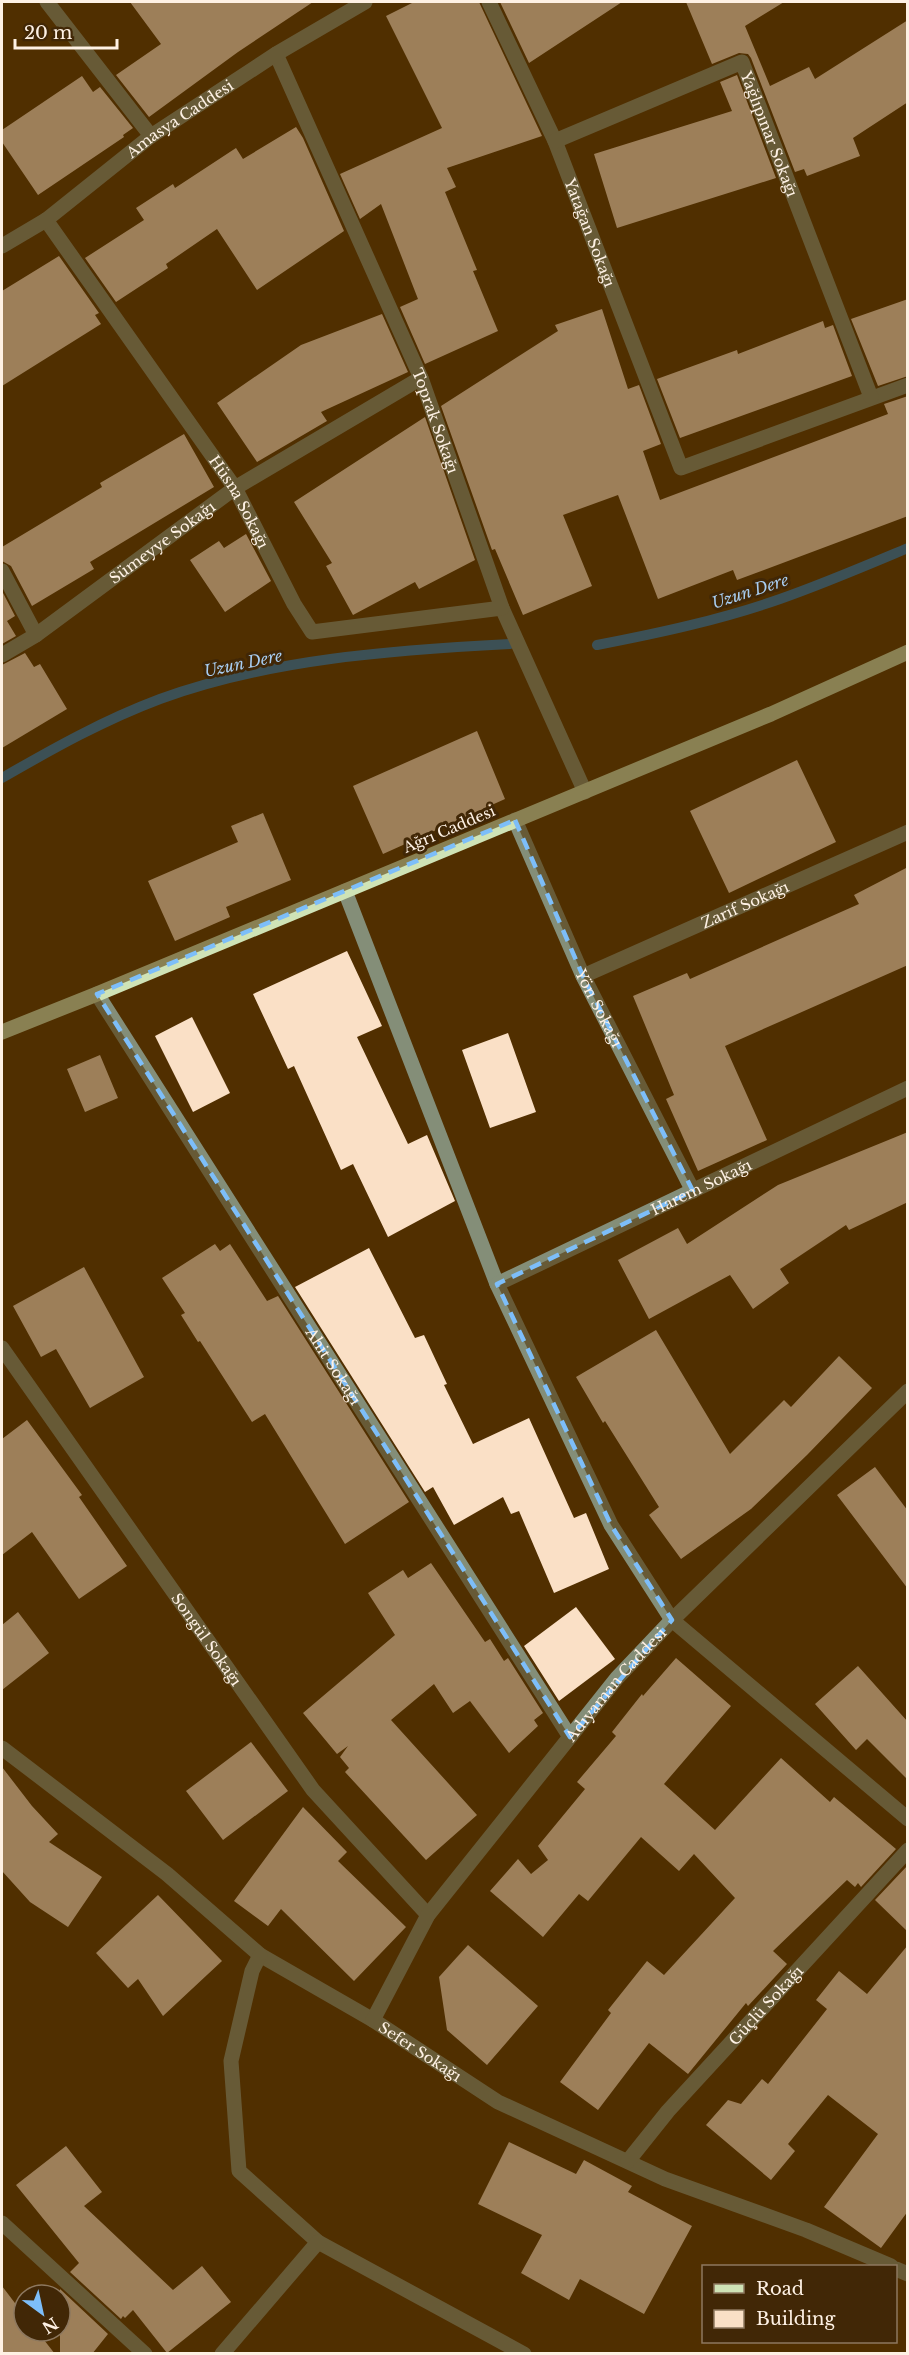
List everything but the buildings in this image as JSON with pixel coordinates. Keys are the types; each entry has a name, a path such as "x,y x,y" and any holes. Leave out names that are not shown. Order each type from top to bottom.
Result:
{"main road":[{"name":"Ağrı Caddesi","path":"2,1032 771,714 908,652"}],"street":[{"path":"47,2 151,136"},
{"name":"Amasya Caddesi","path":"2,246 46,220 151,136 276,54 366,2"},
{"name":"Yatağan Sokağı","path":"489,2 555,141 681,468 871,397"},
{"name":"Toprak Sokağı","path":"276,54 421,378 502,608 585,792"},
{"name":"Yağlıpınar Sokağı","path":"555,141 742,62 871,397"},
{"name":"Hüsna Sokağı","path":"46,220 235,488 294,604 312,632 502,608"},
{"name":"Sümeyye Sokağı","path":"2,655 36,635 235,488 421,378"},
{"path":"871,397 908,385"},
{"path":"2,571 36,635"},
{"name":"Yön Sokağı","path":"516,820 583,976 693,1191"},
{"name":"Zarif Sokağı","path":"583,976 908,832"},
{"path":"345,891 497,1284 611,1525 672,1620 908,1819"},
{"name":"Ahit Sokağı","path":"97,994 570,1737"},
{"name":"Harem Sokağı","path":"497,1284 908,1089"},
{"name":"Songül Sokağı","path":"2,1348 313,1790 428,1915"},
{"name":"Adıyaman Caddesi","path":"373,2020 428,1915 616,1678 672,1620 908,1391"},
{"name":"Sefer Sokağı","path":"2,1748 167,1874 260,1955 373,2020 498,2102 665,2179 806,2230 889,2265"},
{"name":"Güçlü Sokağı","path":"628,2162 668,2111 908,1850"},
{"path":"260,1955 252,1971 231,2061 238,2171 318,2242 524,2354"},
{"path":"2,2223 145,2354"},
{"path":"222,2354 318,2242"}],"highlighted area":[{"path":"515,820 583,976 693,1191 497,1284 611,1525 672,1620 570,1737 97,994"}],"waterway":[{"name":"Uzun Dere","path":"597,645 643,636 757,607 908,548"},
{"name":"Uzun Dere","path":"2,778 99,725 160,699 202,685 244,674 377,653 510,644"}]}
